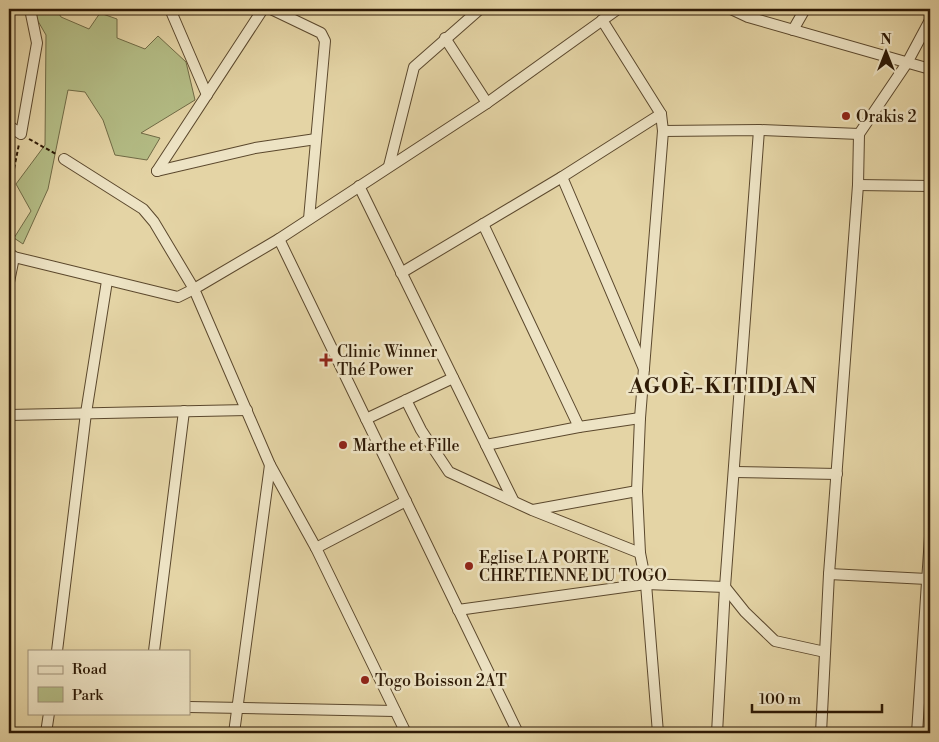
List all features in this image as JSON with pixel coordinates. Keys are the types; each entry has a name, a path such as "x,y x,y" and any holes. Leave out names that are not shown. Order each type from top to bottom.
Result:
{"street":[{"path":"9,126 21,134 37,43 30,9"},
{"path":"170,9 207,95"},
{"path":"263,9 157,172 255,148 316,139"},
{"path":"271,9 324,36 309,219"},
{"path":"389,166 414,67 480,9"},
{"path":"9,282 11,255 107,281 178,297 279,239 487,103 618,9"},
{"path":"731,9 748,17 930,70"},
{"path":"793,30 805,9"},
{"path":"602,20 661,114 664,131 640,418 637,491 640,553 646,584 658,733"},
{"path":"821,733 828,574 858,185 859,134 908,63 930,20"},
{"path":"445,38 487,103"},
{"path":"401,273 661,114"},
{"path":"664,131 759,130 859,134"},
{"path":"717,733 725,587 759,130"},
{"path":"64,159 143,209 154,222 194,289 248,410 270,465 316,548 406,733"},
{"path":"562,176 645,371"},
{"path":"858,185 930,186"},
{"path":"359,186 512,500"},
{"path":"483,224 579,426"},
{"path":"279,239 518,733"},
{"path":"57,650 86,413 107,281"},
{"path":"366,419 453,378"},
{"path":"406,400 421,430 449,472 532,510 640,553"},
{"path":"9,415 248,410"},
{"path":"154,650 184,411"},
{"path":"486,445 579,426 640,418"},
{"path":"234,733 270,465"},
{"path":"735,472 837,474"},
{"path":"532,510 637,491"},
{"path":"316,548 406,501"},
{"path":"917,733 926,654 927,579 930,537"},
{"path":"828,574 927,579"},
{"path":"458,610 646,584 725,587 751,618 775,641 825,652"},
{"path":"190,707 395,711"},
{"path":"46,733 49,714"}],"path":[{"path":"9,194 21,134 64,159"}],"green space":[{"path":"31,9 56,9 61,17 89,29 100,13 117,19 117,38 145,49 158,36 186,62 195,100 141,133 160,138 147,160 115,155 103,120 85,92 68,90 48,189 23,244 14,238 31,211 16,184 45,145 46,35"}],"place":[{"name":"Orakis 2","path":"846,116"},
{"name":"Clinic Winner Thé Power","path":"326,360"},
{"name":"Marthe et Fille","path":"343,445"},
{"name":"Eglise LA PORTE CHRETIENNE DU TOGO","path":"469,566"},
{"name":"Togo Boisson 2AT","path":"365,680"}],"district":[{"name":"AGOÈ-KITIDJAN","path":"723,386"}]}
